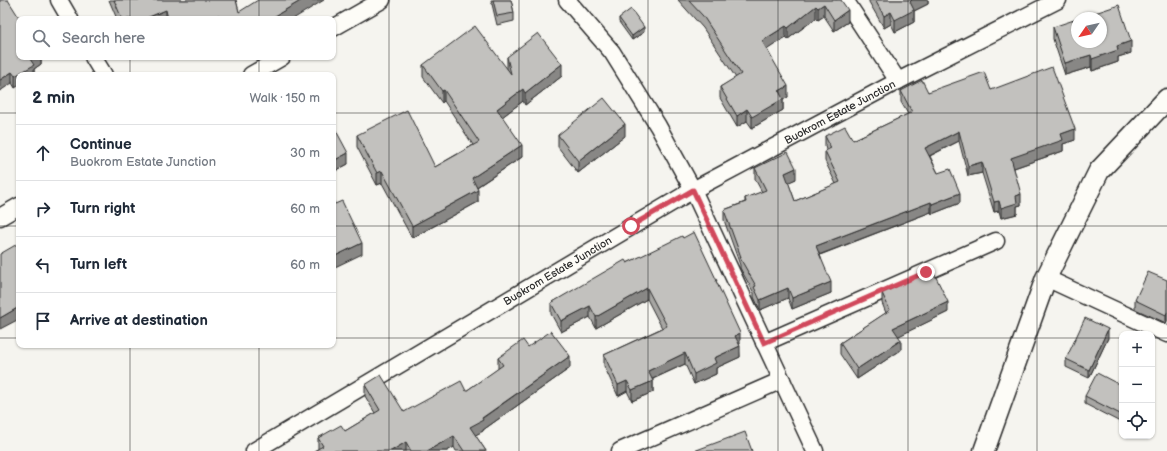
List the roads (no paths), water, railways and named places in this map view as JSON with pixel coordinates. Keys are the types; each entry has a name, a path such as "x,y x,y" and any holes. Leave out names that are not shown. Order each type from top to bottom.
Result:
{"street":[{"path":"59,0 68,16"},
{"path":"336,26 382,0"},
{"path":"567,0 612,52 658,126 693,190 815,451"},
{"path":"845,0 898,81"},
{"name":"Buokrom Estate Junction","path":"254,451 693,190 898,81 1058,0"},
{"path":"95,60 102,72"},
{"path":"256,72 277,60"},
{"path":"984,451 1046,278 1099,171 1167,99"},
{"path":"0,217 16,208"},
{"path":"764,343 996,241"},
{"path":"1046,278 1167,334"},
{"path":"620,451 782,380"}]}
